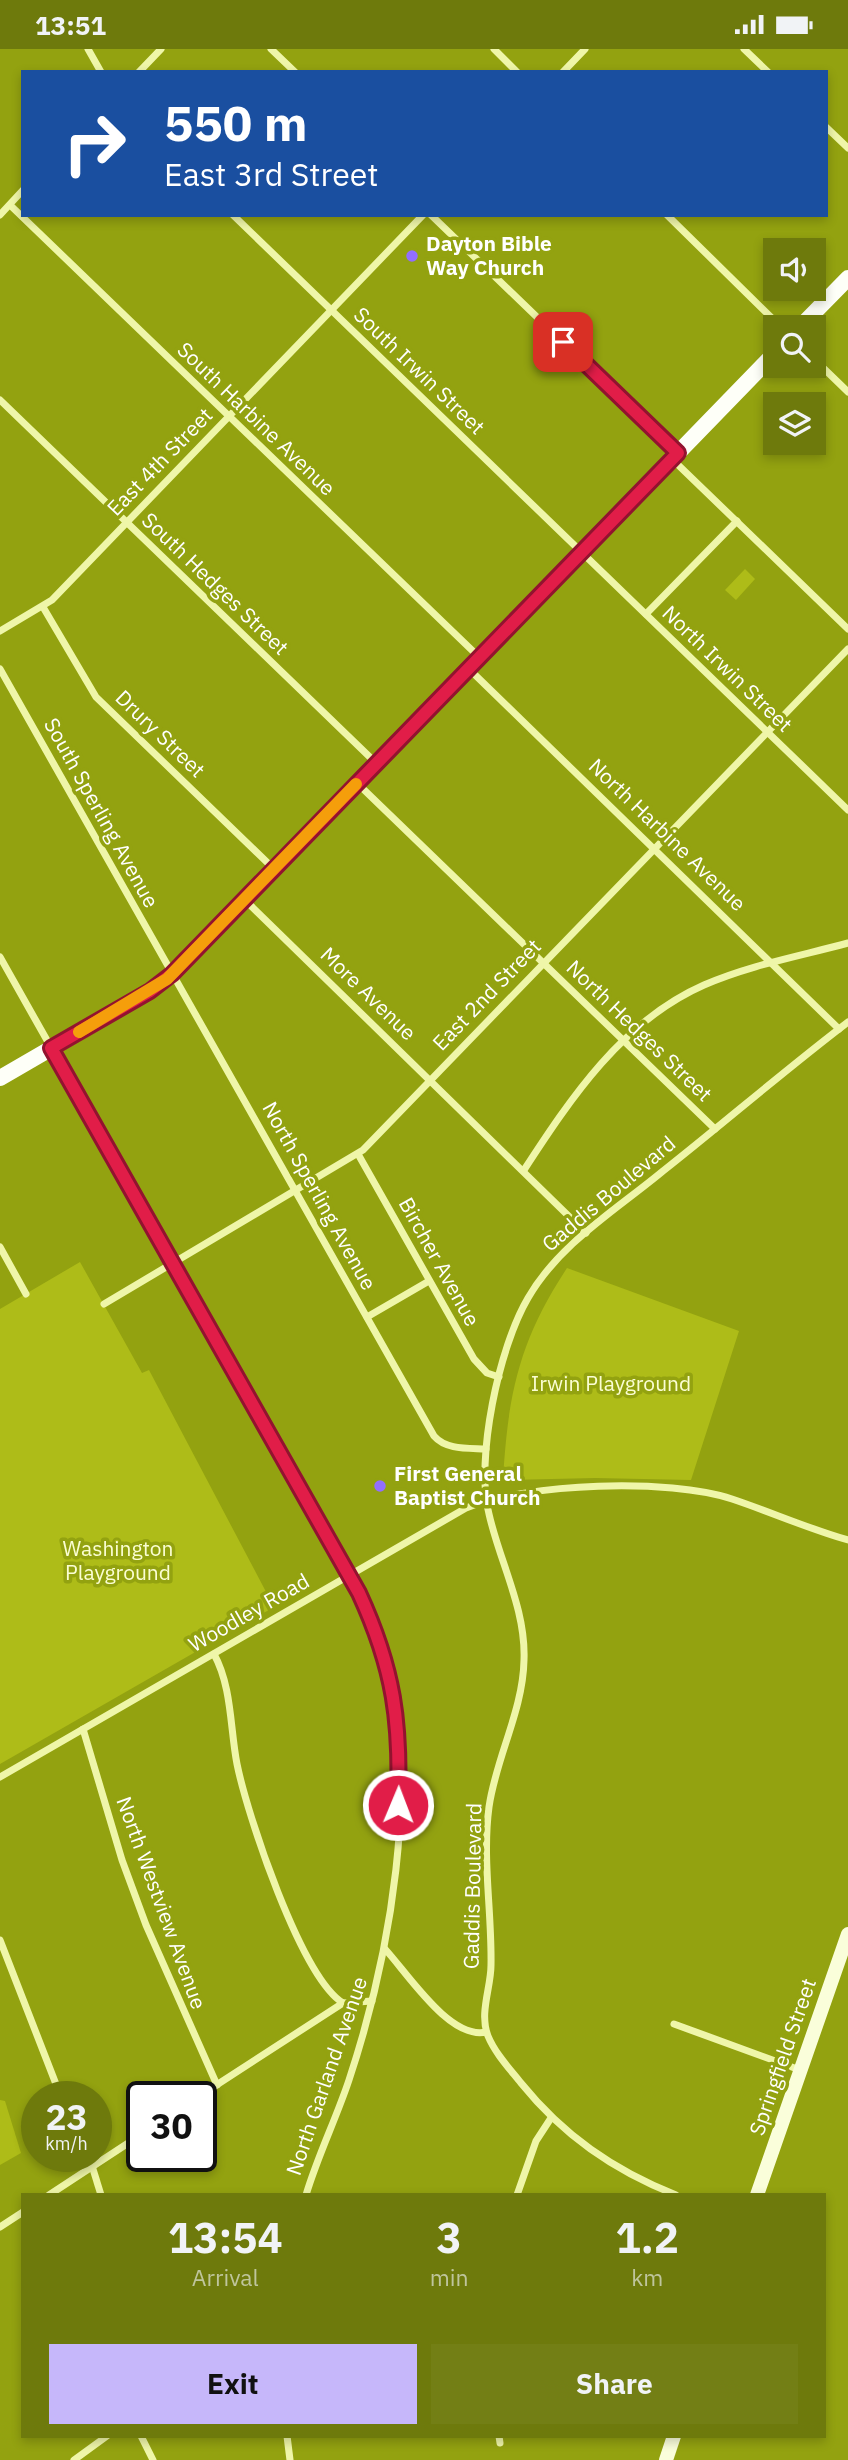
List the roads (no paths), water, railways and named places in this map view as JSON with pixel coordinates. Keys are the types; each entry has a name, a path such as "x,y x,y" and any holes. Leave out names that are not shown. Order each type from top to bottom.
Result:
{"main road":[{"path":"812,315 848,278"},
{"path":"0,1078 150,991 172,974 763,365"},
{"name":"Springfield Street","path":"758,2193 848,1934"},
{"path":"666,2460 673,2438"}],"street":[{"path":"88,49 100,70"},
{"path":"141,70 161,49"},
{"path":"271,49 293,70"},
{"path":"494,49 515,70"},
{"path":"565,70 585,49"},
{"path":"744,49 766,70"},
{"path":"828,129 848,148"},
{"path":"0,213 21,192"},
{"name":"South Harbine Avenue","path":"10,205 21,216"},
{"name":"South Harbine Avenue","path":"22,217 229,416 474,663"},
{"name":"South Irwin Street","path":"235,217 582,552"},
{"name":"East 4th Street","path":"0,631 43,607 422,217"},
{"path":"433,217 848,629"},
{"path":"669,217 769,315"},
{"path":"826,371 848,392"},
{"name":"South Hedges Street","path":"0,400 376,763"},
{"path":"646,614 737,521"},
{"name":"North Irwin Street","path":"582,552 848,810"},
{"name":"Drury Street","path":"43,607 96,697 274,869"},
{"name":"East 2nd Street","path":"104,1304 358,1154 848,649"},
{"name":"North Harbine Avenue","path":"474,663 655,848 839,1029"},
{"name":"South Sperling Avenue","path":"0,669 172,974"},
{"name":"North Hedges Street","path":"357,784 715,1129"},
{"name":"More Avenue","path":"244,900 431,1079 586,1233"},
{"path":"524,1170 585,1081 624,1041 686,994 734,973 848,943"},
{"name":"North Garland Avenue","path":"0,957 349,1576 379,1637 391,1681 398,1732 397,1831 385,1949 348,2083 305,2193"},
{"name":"North Sperling Avenue","path":"172,974 434,1436 440,1442 460,1448 486,1449"},
{"name":"Gaddis Boulevard","path":"486,2032 485,2013 491,1960 488,1812 521,1689 525,1657 523,1629 486,1500 486,1449 499,1377 514,1328 527,1299 554,1262 586,1233 848,1022"},
{"name":"Bircher Avenue","path":"358,1154 474,1359 487,1373 499,1377"},
{"path":"0,1247 26,1294"},
{"path":"367,1317 429,1281"},
{"name":"Woodley Road","path":"0,1777 466,1508 486,1500 569,1489 649,1488 699,1492 733,1499 848,1540"},
{"path":"214,1654 224,1680 239,1775 261,1849 282,1903 308,1953 329,1989 343,2003"},
{"name":"North Westview Avenue","path":"83,1729 122,1860 141,1912 170,1984 215,2081"},
{"path":"0,1940 55,2081"},
{"path":"385,1949 453,2024 470,2032 486,2032 508,2068 551,2118 607,2161 671,2193"},
{"path":"217,2085 343,2003 372,2001"},
{"path":"674,2024 800,2070"},
{"path":"518,2193 536,2141 551,2118"},
{"path":"52,2193 84,2172"},
{"path":"95,2172 100,2193"},
{"path":"0,2227 21,2213"},
{"path":"74,2460 104,2438"},
{"path":"142,2438 153,2460"},
{"path":"287,2438 290,2460"}],"place":[{"name":"Dayton Bible Way Church","path":"412,256"},
{"name":"First General Baptist Church","path":"380,1486"}],"park label":[{"name":"Irwin Playground","path":"611,1384"},
{"name":"Washington Playground","path":"118,1561"}]}
